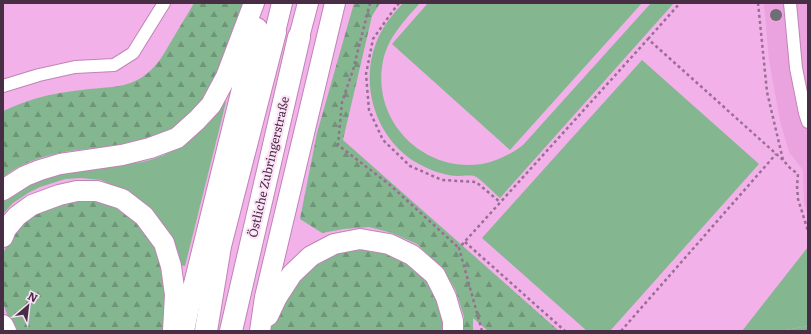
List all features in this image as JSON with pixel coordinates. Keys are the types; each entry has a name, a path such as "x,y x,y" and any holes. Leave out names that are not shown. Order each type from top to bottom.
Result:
{"highway":[{"path":"3,190 25,176 60,164 122,155 150,148 177,138 211,105 226,77 254,3"},
{"path":"184,331 193,285 263,3"},
{"path":"206,331 220,246 282,3"},
{"name":"Östliche Zubringerstraße","path":"231,331 308,3"},
{"path":"261,331 265,297 335,3"},
{"path":"3,237 6,229 17,216 32,205 59,195 77,191 97,191 122,199 144,216 164,243 171,266 175,295 173,331"},
{"path":"261,331 277,297 292,274 311,256 334,244 360,239 389,244 412,255 435,275 446,297 453,321 453,331"},
{"path":"3,325 6,331"}],"street":[{"path":"3,86 39,75 74,67 114,65 133,53 164,3"},
{"path":"790,3 796,68 808,122"}],"path":[{"path":"370,3 353,70 342,102 338,145 390,185 459,248 482,331"},
{"path":"399,3 373,39 366,74 370,110 384,140 410,166 442,180 476,182 500,202"},
{"path":"459,248 680,3"},
{"path":"758,3 767,92 783,160"},
{"path":"648,39 798,174 798,199 808,231"},
{"path":"621,331 776,154"},
{"path":"464,242 565,331"}],"shaded area":[{"path":"764,3 808,3 808,215 804,204 803,170 789,152 780,121 769,60"}],"green space":[{"path":"194,3 246,3 236,38 229,54 207,93 189,115 174,127 147,139 118,146 72,151 36,159 3,177 3,111 48,95 119,86 135,81 151,70 157,63"},
{"path":"354,3 380,3 372,16 343,140 559,331 488,331 473,318 473,331 463,331 464,317 456,291 444,270 417,244 392,233 369,227 322,233 300,219 317,133"},
{"path":"403,3 420,3 398,29 385,52 381,83 385,104 393,122 406,138 422,151 440,160 460,165 482,164 493,161 509,154 523,145 651,3 674,3 500,198 483,182 474,176 446,175 419,164 404,154 392,142 382,127 375,111 371,95 371,60 376,43 384,26"},
{"path":"428,3 642,3 510,150 392,44"},
{"path":"642,60 759,164 610,331 587,331 482,238"},
{"path":"224,101 226,102 185,266 180,265 173,240 151,210 130,193 101,180 81,178 65,179 40,187 13,203 3,214 3,200 39,177 142,162 164,155 177,147"},
{"path":"90,198 115,206 140,224 157,249 167,284 168,331 18,331 8,317 3,303 3,254 15,230 47,205"},
{"path":"808,247 808,326 780,331 742,331"},
{"path":"355,249 383,252 396,257 418,272 434,293 439,305 443,331 270,331 276,311 304,272 334,253"},
{"path":"808,326 808,331 780,331"}]}
